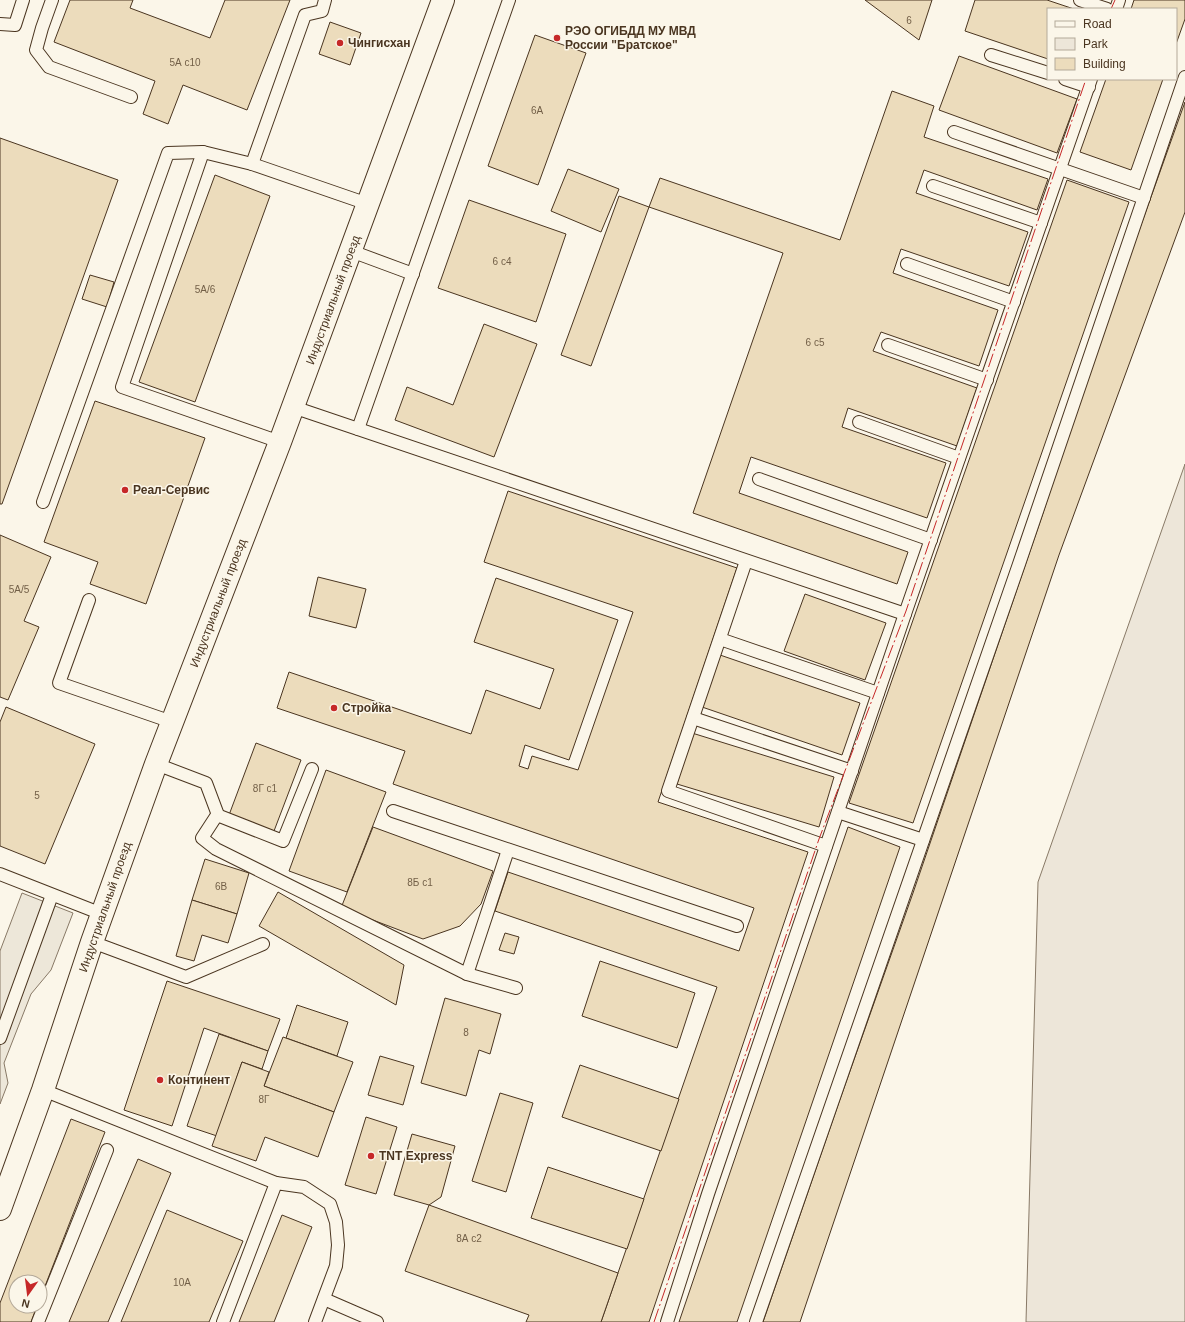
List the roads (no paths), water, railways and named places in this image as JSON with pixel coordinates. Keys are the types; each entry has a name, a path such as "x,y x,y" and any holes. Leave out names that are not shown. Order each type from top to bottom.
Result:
{"street":[{"name":"Индустриальный проезд","path":"0,1209 6,1172 43,1090 92,942 156,764 280,442 443,0"}],"lane":[{"path":"0,24 15,25 23,0"},
{"path":"52,0 36,50 49,67 131,97"},
{"path":"252,164 305,15 322,11 325,0"},
{"path":"358,429 509,0"},
{"path":"1080,0 1104,8"},
{"path":"991,55 1047,73"},
{"path":"756,1322 1185,77"},
{"path":"667,1322 708,1194 878,693 1090,83 1071,80"},
{"path":"954,132 1144,198"},
{"path":"203,152 122,387 280,442"},
{"path":"43,502 168,153 203,152 252,164 368,204"},
{"path":"933,186 1041,223"},
{"path":"351,251 413,274"},
{"path":"907,264 1014,302"},
{"path":"888,345 987,380"},
{"path":"293,407 905,614"},
{"path":"860,422 960,458"},
{"path":"759,479 931,540"},
{"path":"746,560 668,791 826,846"},
{"path":"89,600 59,683 172,722"},
{"path":"720,639 878,693"},
{"path":"693,718 852,771"},
{"path":"156,764 206,783 218,816 282,841 312,769"},
{"path":"393,811 737,926"},
{"path":"838,812 923,840"},
{"path":"218,816 217,815 202,838 216,849 467,974 516,988"},
{"path":"467,974 508,850"},
{"path":"0,874 102,914"},
{"path":"0,1038 52,895"},
{"path":"92,942 186,977 263,944"},
{"path":"43,1090 276,1183 304,1187 330,1204 336,1222 338,1244 336,1266 315,1322"},
{"path":"38,1322 107,1150"},
{"path":"223,1322 276,1183"},
{"path":"324,1300 377,1322"}],"place":[{"name":"РЭО ОГИБДД МУ МВД России \"Братское\"","path":"557,38"},
{"name":"Чингисхан","path":"340,43"},
{"name":"Реал-Сервис","path":"125,490"},
{"name":"Стройка","path":"334,708"},
{"name":"Континент","path":"160,1080"},
{"name":"TNT Express","path":"371,1156"}]}
